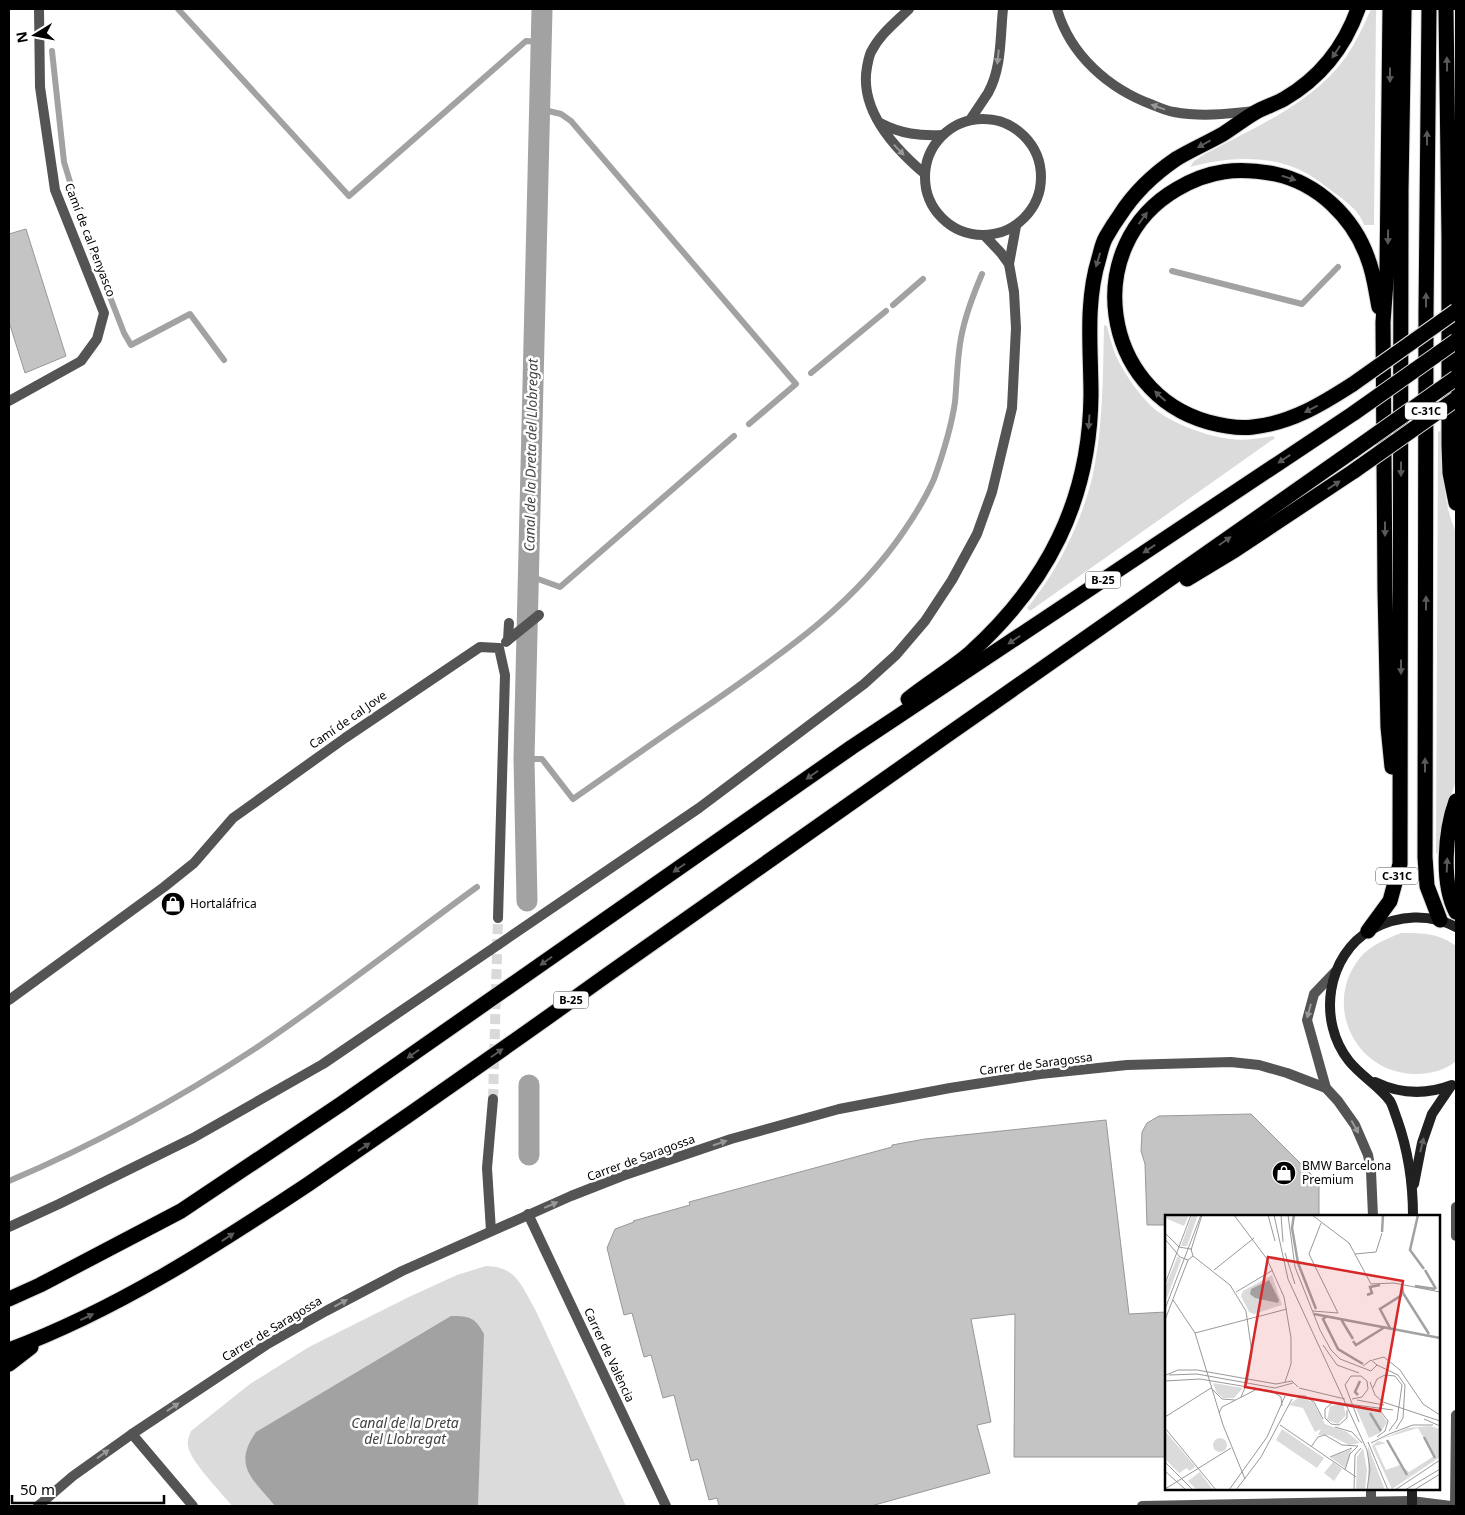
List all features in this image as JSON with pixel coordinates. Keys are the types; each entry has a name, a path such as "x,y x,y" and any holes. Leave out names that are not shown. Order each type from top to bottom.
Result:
{"highway":[{"path":"852,747 916,693 968,654 1014,608 1050,557 1068,518 1076,495 1087,447 1091,396 1090,303 1095,271 1105,239 1121,213 1141,187 1175,160 1223,134 1258,111 1283,99 1306,83 1332,59 1350,31 1358,9"},
{"path":"1390,9 1387,260 1383,322 1385,590 1388,727 1393,778 1401,812"},
{"name":"C-31C","path":"1368,931 1390,901 1400,864 1401,190 1404,9"},
{"name":"C-31C","path":"1429,9 1426,304 1425,857 1427,886 1440,920"},
{"path":"1447,13 1449,445 1450,473 1456,502"},
{"path":"1383,322 1368,259 1351,225 1326,198 1291,177 1253,170 1228,170 1193,180 1162,197 1147,212 1133,232 1123,253 1116,275 1118,333 1132,364 1142,378 1168,403 1199,419 1227,426 1252,427 1268,425 1298,416 1353,384 1456,311"},
{"name":"B-25","path":"9,1298 40,1284 181,1210 341,1104 852,747 1354,413 1456,341"},
{"name":"B-25","path":"9,1350 43,1338 101,1311 161,1278 276,1206 407,1117 835,812 1085,640 1456,378"},
{"path":"1085,640 1235,550 1354,471 1456,399"},
{"path":"1456,801 1448,844 1446,879 1456,912"},
{"path":"9,1364 43,1338"}],"street":[{"name":"Camí de cal Penyasco","path":"9,401 81,361 97,339 104,313 55,190 40,87 39,9"},
{"path":"909,9 881,36 870,53 866,74 866,91 879,122 891,142 924,174"},
{"path":"970,120 994,79 998,64 1003,9"},
{"path":"1057,9 1072,42 1092,68 1122,91 1173,112 1209,116 1258,111"},
{"path":"990,119 1010,125 1026,137 1037,154 1042,174 1039,194 1030,212 1016,226 1001,233 985,236 966,233 949,225 935,211 926,193 924,174 933,146 942,135 955,125 970,120 990,119"},
{"path":"879,122 894,130 911,134 942,135"},
{"path":"1008,264 1016,226"},
{"path":"9,1227 60,1204 193,1138 323,1064 698,808 864,684 896,655 925,621 952,580 977,534 992,492 1012,408 1016,328 1014,292 1008,264 1001,253 985,236"},
{"path":"498,918 505,675 500,648 539,615"},
{"path":"508,640 509,623"},
{"name":"Camí de cal Jove","path":"9,1000 194,863 233,818 280,783 480,647 500,648"},
{"path":"1373,1215 1371,1171 1368,1155 1355,1125 1326,1088 1307,1020 1314,994 1335,972 1349,949 1368,931 1382,924 1396,919 1425,918 1440,920 1456,927"},
{"path":"1335,972 1330,995 1330,1019 1337,1042 1350,1062 1391,1102 1405,1141 1413,1193"},
{"name":"Carrer de Saragossa","path":"38,1506 73,1476 132,1434 266,1345 402,1271 528,1214 622,1176 731,1139 839,1109 950,1088 1040,1074 1127,1065 1231,1062 1259,1065 1326,1088"},
{"path":"1367,1078 1387,1088 1408,1092 1430,1092 1454,1085"},
{"path":"1412,1215 1413,1193 1422,1143 1432,1114 1454,1085"},
{"path":"491,1231 487,1168 493,1099"},
{"path":"1456,1207 1456,1236"},
{"name":"Carrer de València","path":"528,1214 666,1506"},
{"path":"1142,1506 1412,1503 1453,1506 1456,1415"},
{"path":"132,1434 192,1506"},
{"path":"1370,1490 1371,1504"},
{"path":"1412,1490 1412,1503"}],"shaded area":[{"path":"1371,9 1376,9 1374,225 1364,225 1356,212 1344,200 1316,179 1305,172 1281,163 1242,159 1190,167 1194,161 1205,154 1263,124 1317,88 1346,57"},
{"path":"1104,325 1107,326 1119,362 1133,385 1157,411 1188,428 1222,438 1242,440 1273,436 1275,438 1030,611 1027,608 1049,579 1068,545 1089,491 1101,419"},
{"path":"1442,430 1446,495 1451,520 1456,532 1456,781 1443,819 1439,855 1436,853 1438,432"},
{"path":"1401,933 1437,936 1456,946 1456,1061 1448,1067 1432,1072 1417,1074 1396,1071 1377,1063 1363,1051 1352,1035 1345,1017 1344,997 1348,978 1359,959 1373,946"},
{"path":"486,1266 505,1270 522,1285 535,1309 626,1506 232,1506 194,1460 188,1444 191,1431 250,1384 309,1347 411,1296 457,1275"}],"water":[{"name":"Canal de la Dreta del Llobregat","path":"451,1316 462,1316 471,1319 478,1324 484,1334 478,1506 275,1506 248,1472 246,1454 256,1432"}],"building":[{"path":"26,229 66,356 25,373 9,322 9,234"},
{"path":"1251,1114 1319,1182 1319,1215 1165,1215 1165,1225 1147,1225 1145,1164 1141,1151 1142,1132 1147,1123 1159,1116"},
{"path":"1106,1120 1129,1314 1165,1312 1165,1457 1014,1457 1015,1314 971,1319 991,1422 977,1425 990,1473 871,1506 719,1506 717,1498 709,1500 698,1459 691,1461 674,1395 663,1398 651,1355 644,1357 632,1313 624,1315 607,1248 615,1229 633,1221 690,1205 689,1202 892,1147 892,1145 925,1139"}],"waterway":[{"path":"178,9 349,196 526,41 541,42"},
{"name":"Canal de la Dreta del Llobregat","path":"527,901 524,759 542,9"},
{"path":"52,51 64,162 80,215"},
{"path":"540,109 561,114 571,121 796,384 749,424"},
{"path":"88,240 124,333 131,345 190,314 224,360"},
{"path":"1172,271 1302,304 1338,267"},
{"path":"524,759 542,759 573,799 790,647 839,605 862,582 884,558 904,531 934,479 946,441 955,402 963,330 982,274"},
{"path":"893,305 923,279"},
{"path":"811,373 886,311"},
{"path":"527,575 560,587 734,436"},
{"name":"Canal de la Dreta del Llobregat","path":"519,873 527,872"},
{"path":"9,1181 106,1136 199,1084 314,1008 477,887"},
{"name":"Canal de la Dreta del Llobregat","path":"529,1085 529,1155"}],"tunnel":[{"path":"493,1099 498,918"}],"place":[{"name":"Hortaláfrica","path":"173,904"},
{"name":"BMW Barcelona Premium","path":"1284,1173"}]}
